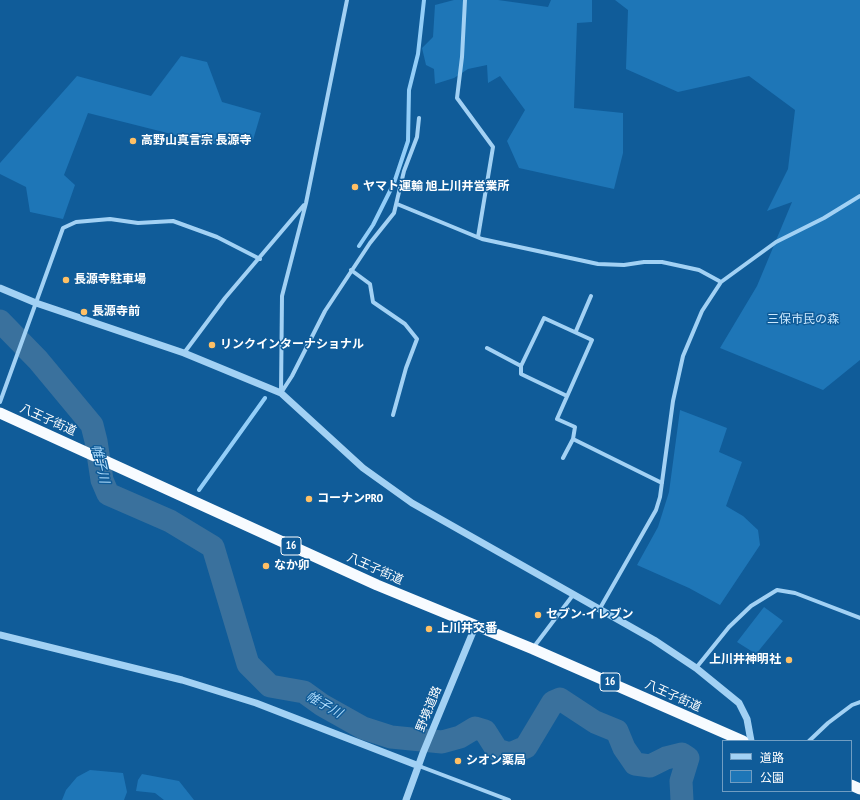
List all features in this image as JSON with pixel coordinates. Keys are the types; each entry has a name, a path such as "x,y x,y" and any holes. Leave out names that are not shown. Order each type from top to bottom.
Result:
{"highway":[{"name":"八王子街道","path":"0,412 377,585 475,627 533,649 741,740"}],"street":[{"path":"281,393 282,296 306,203 347,0"},
{"path":"465,0 462,57 457,85 457,98 493,147 478,237"},
{"path":"281,393 292,376 325,311 351,270 394,213 404,171 418,137 419,118"},
{"path":"599,610 656,510 662,483 673,401 683,356 702,311 721,282 776,242 824,218 860,196"},
{"path":"184,353 225,298 260,259 306,203"},
{"path":"397,204 478,237 598,264 624,265 644,262 662,262 699,270 721,282"},
{"path":"0,402 63,228 76,222 110,218 138,223 173,221 216,237 260,259"},
{"path":"351,270 370,284 373,302 405,324 417,339 406,368 393,415"},
{"path":"0,288 36,303 184,353 281,393 363,468 412,503 654,640 696,668 739,703 747,720 751,740"},
{"path":"576,331 591,296"},
{"path":"562,458 573,439 575,427 557,419 592,340 576,331 544,318 520,366 521,374 567,396"},
{"path":"487,348 520,366"},
{"path":"573,439 662,483"},
{"path":"696,668 729,627 751,606 776,590 795,593 860,618"},
{"path":"533,649 573,595"},
{"name":"野境道路","path":"406,800 423,753 475,627"},
{"path":"0,635 182,680 256,703 509,800"},
{"path":"810,740 828,723 852,705 860,702"}],"green space":[{"path":"454,0 498,0 548,7 551,0 592,0 592,22 577,23 574,108 623,113 623,153 614,189 519,168 507,141 525,110 500,76 488,83 487,65 468,69 454,78 435,84 434,69 426,65 422,48 433,37 435,5"},
{"name":"三保市民の森","path":"615,0 860,0 860,360 823,390 720,348 757,286 792,202 767,211 788,169 795,110 749,76 678,92 626,69 628,10"},
{"path":"181,56 207,62 222,102 261,113 253,140 211,144 88,113 64,175 75,185 63,219 30,212 26,187 0,174 0,163 77,76 151,96"},
{"path":"680,410 727,428 719,452 742,462 726,506 743,516 758,530 760,545 720,605 689,588 637,565 658,527 669,492"},
{"path":"764,607 783,621 756,654 737,642"},
{"path":"90,770 123,773 127,792 124,800 62,800 66,790 77,777"},
{"path":"142,774 179,781 194,800 164,800 155,793 136,791 138,780"}],"waterway":[{"path":"359,246 373,225 394,183 408,141 409,90 418,54 424,0"},
{"name":"帷子川","path":"0,321 38,360 92,425 102,480 108,494 170,521 213,547 248,664 270,686 304,692 322,705 363,728 391,737 442,742 460,737 475,728 485,731 497,750 510,754 526,747 553,702 560,699 595,722 617,731 624,748 635,764 650,766 666,758 682,754 688,758 681,781 682,800"},
{"name":"帷子川","path":"34,366 38,360"},
{"path":"199,490 265,398"}],"place":[{"name":"高野山真言宗 長源寺","path":"133,141"},
{"name":"ヤマト運輸 旭上川井営業所","path":"355,187"},
{"name":"長源寺駐車場","path":"66,280"},
{"name":"長源寺前","path":"84,312"},
{"name":"リンクインターナショナル","path":"212,345"},
{"name":"コーナンPRO","path":"309,499"},
{"name":"なか卯","path":"266,566"},
{"name":"セブン-イレブン","path":"538,615"},
{"name":"上川井交番","path":"429,629"},
{"name":"上川井神明社","path":"789,660"},
{"name":"シオン薬局","path":"458,761"}]}
